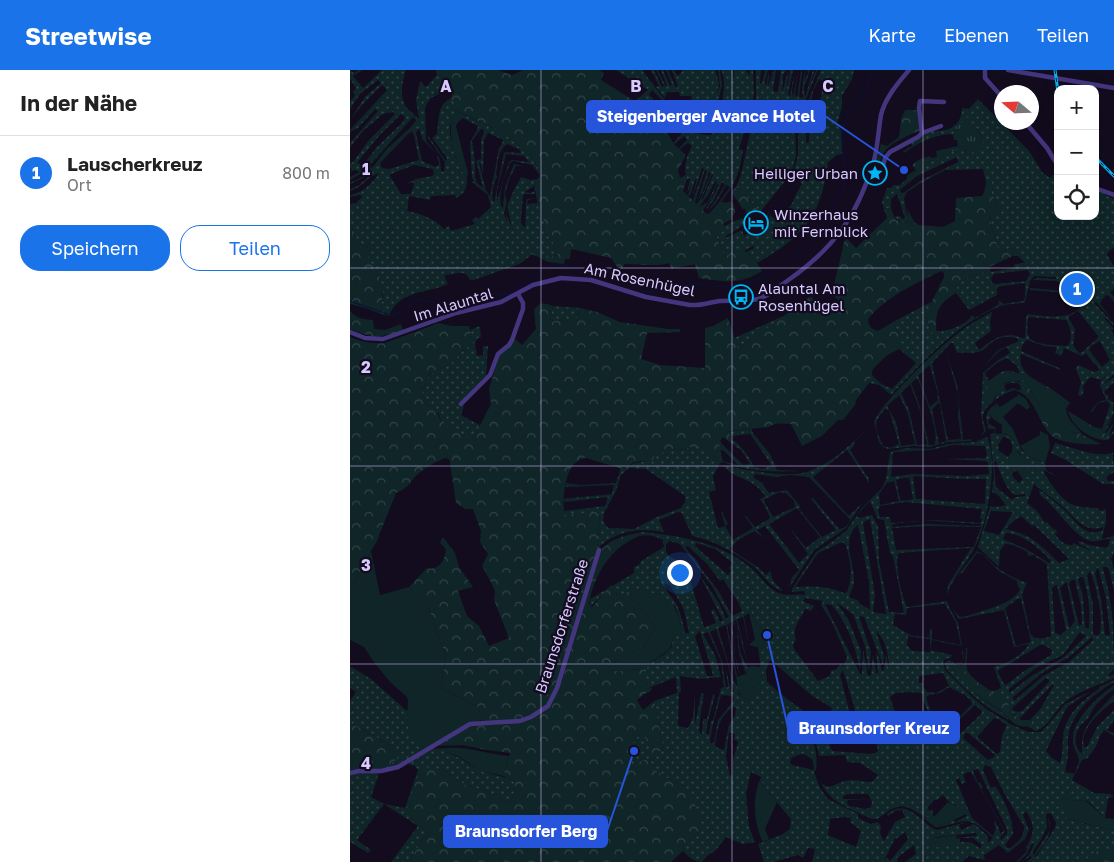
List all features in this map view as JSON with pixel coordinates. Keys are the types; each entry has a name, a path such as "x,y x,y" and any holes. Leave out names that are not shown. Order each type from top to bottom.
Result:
{"street":[{"name":"Am Rosenhügel","path":"560,278 570,277 591,280 646,296 690,306 718,301 739,302 760,298 802,271 830,245 855,210 869,175 878,144 883,110 893,90 909,70"},
{"path":"985,70 985,78 994,88"},
{"path":"1008,70 1114,88"},
{"path":"922,132 920,101 944,102"},
{"path":"869,175 879,176 882,172 885,158 900,145 918,137 922,132 940,126"},
{"path":"1032,130 1054,159"},
{"path":"1099,189 1114,195"},
{"name":"Im Alauntal","path":"350,332 365,338 383,339 456,313 501,302 535,284 560,278"},
{"path":"461,404 490,375 499,352 509,345 512,340 524,302 518,294"},
{"name":"Braunsdorferstraße","path":"350,773 391,769 416,757 470,724 520,721 531,717 548,706 557,688 599,550"}],"green space":[{"path":"350,70 354,73 358,70 363,70 353,76 363,88 382,70 406,70 402,85 403,101 418,119 416,100 420,81 426,87 437,75 450,87 435,93 427,103 425,109 426,141 437,154 422,139 419,128 416,133 422,161 436,167 439,164 437,155 440,160 441,171 444,172 445,162 428,136 446,161 447,158 432,138 437,134 441,109 446,101 450,99 456,104 456,109 450,133 457,161 467,178 466,188 462,195 456,198 455,195 431,196 430,200 409,196 407,211 427,217 444,229 449,226 451,231 475,224 472,220 476,217 478,219 491,207 488,195 472,182 474,181 472,178 470,142 478,126 463,118 456,124 461,113 511,139 531,157 538,168 542,181 534,183 534,186 525,192 531,193 535,191 535,194 523,195 521,223 525,228 527,199 536,198 528,200 527,204 538,203 558,255 547,258 530,253 533,254 519,264 474,280 470,280 468,276 462,273 444,275 448,284 406,297 399,301 389,316 381,314 383,293 368,259 368,246 364,247 350,231 350,204 356,203 362,197 360,195 350,197 350,195 366,187 379,173 350,191 350,189 359,185 372,174 367,172 363,178 350,184 363,174 350,180 350,177 360,172 355,170 350,172 352,169 350,168 350,163 353,162 369,140 395,114 393,112 383,114 363,131 350,147 350,143 378,111 375,109 358,128 350,132 350,130 387,90 382,85 350,120 365,97 381,83 378,80 360,94 350,109 350,102 355,95 353,92 356,88 350,79","holes":["401,114 405,117 403,122 377,147 363,165 357,163 378,137","413,117 416,120 412,126 387,149 372,168 370,165","483,129 481,159 476,161 483,188 477,183 475,176 472,141 480,130","413,131 419,160 389,169 382,168 381,162","488,133 503,140 499,148 490,196 486,190 479,163 483,173 484,140","507,144 519,149 521,153 504,153 494,203 492,196 501,150","506,154 524,156 529,162 512,160 509,162 503,181 510,163 513,161 532,165 540,175 538,179 531,180 521,177 508,204 512,227 507,217 506,208 507,222 504,214 507,202 505,194 510,177 516,166 523,166 514,164 505,187 503,208 500,200 502,186 497,201 497,190","414,165 433,169 434,174 416,179 407,184 413,182 411,194 401,194 390,176"]},
{"path":"436,70 498,70 512,75 523,70 599,70 604,73 601,80 636,102 666,130 673,143 686,155 678,170 680,178 686,175 687,179 683,191 697,204 701,198 703,199 700,208 707,214 720,201 726,203 730,201 734,205 735,213 732,219 723,224 727,229 716,236 725,257 741,247 757,263 762,271 746,279 724,281 699,278 695,264 671,269 670,263 653,265 625,264 620,271 611,258 571,249 570,259 565,259 564,264 548,262 530,253 531,246 547,258 558,255 538,206 534,183 542,181 538,168 531,156 521,146 495,129 456,110 456,104 450,99 451,93 447,91 430,98 441,89 449,86 437,75"},
{"path":"616,70 642,70 674,112 678,120 683,120 695,132 711,135 713,130 714,132 724,91 721,70 732,70 734,79 734,70 746,70 747,74 748,70 749,78 750,70 753,70 754,94 749,124 746,126 739,149 743,150 738,172 734,183 722,201 720,201 730,187 726,185 716,203 706,213 725,184 722,182 714,200 705,211 719,185 717,184 711,199 701,210 700,207 708,202 717,182 715,181 701,204 713,175 701,198 711,173 709,172 697,203 707,171 705,170 695,202 693,200 704,169 702,168 692,199 697,178 690,196 688,195 692,181 687,194 690,179 687,179 685,167 692,146 688,143 679,148 687,140 684,136 675,144 673,143 683,132 672,118 661,126 670,112 668,106 652,90 649,95 653,98 652,104 646,101 642,107 635,101 648,90"},
{"path":"651,70 654,70 662,87 664,86 656,70 658,70 666,87 661,70 663,70 670,86 672,85 666,70 668,70 677,88 672,70 678,76 683,70 715,70 719,83 717,93 720,86 718,70 720,70 722,85 718,101 693,106 691,96 680,96 679,92 667,92 665,98 656,87 659,86"},
{"path":"756,70 761,70 760,83 762,84 765,70 768,70 765,81 766,88 769,70 768,87 773,70 770,88 774,70 776,70 773,91 776,92 778,91 781,70 786,70 783,75 782,94 788,70 786,96 790,70 793,70 788,95 790,96 795,70 793,98 798,70 795,94 797,99 801,70 799,97 801,98 803,97 802,89 805,70 805,80 808,73 807,70 810,70 804,88 805,98 813,70 809,88 816,70 818,70 795,125 796,155 793,168 786,180 761,211 757,213 756,205 736,187 741,175 756,105"},
{"path":"821,70 854,70 852,79 842,96 842,107 837,124 841,130 842,154 837,155 828,162 821,197 808,223 787,244 757,263 746,252 754,248 753,246 744,251 741,248 725,257 716,235 726,229 724,226 737,220 754,216 726,236 726,238 742,230 744,236 750,230 759,230 765,226 769,222 768,220 762,226 762,223 769,212 767,220 771,215 773,218 781,218 793,202 802,184 793,174 798,155 798,126","holes":["819,79 823,81 818,122 816,127 809,132 809,142 806,143 807,108 810,102 809,115 813,91"]},
{"path":"978,99 994,115 994,130 1008,130 1029,151 1042,172 1050,178 1054,174 1054,220 1099,220 1099,191 1114,199 1114,248 1107,254 1114,267 1114,289 1110,292 1114,297 1114,302 1106,295 1100,304 1114,322 1096,302 1094,303 1114,324 1114,326 1105,317 1114,329 1111,331 1114,335 1114,374 1101,386 1114,377 1114,382 1104,392 1108,396 1114,390 1107,398 1109,400 1114,395 1110,400 1114,402 1114,413 1104,430 1114,416 1105,432 1113,423 1107,435 1114,422 1109,437 1114,430 1114,433 1108,440 1102,429 1110,405 1107,401 1098,403 1090,412 1098,402 1106,400 1100,385 1101,381 1110,372 1101,380 1091,377 1088,379 1082,388 1084,389 1082,396 1078,395 1081,382 1076,369 1078,365 1094,372 1099,370 1086,353 1082,356 1064,348 1061,356 1055,353 1057,347 1044,346 1027,340 1023,344 1021,351 1061,369 1021,354 1022,367 1028,375 1025,373 1019,374 1011,372 991,381 993,402 983,416 986,431 978,439 984,432 981,414 983,373 998,360 1010,353 1007,347 999,351 981,370 998,350 1019,341 1017,338 1007,337 996,339 984,350 975,353 957,353 953,343 951,343 932,363 948,440 961,439 958,394 947,356 957,384 963,440 971,439 972,441 948,442 930,447 913,446 888,449 883,447 879,442 874,422 889,400 915,372 955,335 968,326 992,312 991,331 975,343 979,350 990,341 999,337 1013,335 1025,338 1026,316 1028,314 1067,315 1074,313 1084,302 1079,294 1030,290 1030,288 1067,291 1067,288 1056,281 1033,280 1037,278 1056,279 1056,277 1034,276 1030,281 1025,302 998,307 968,324 940,345 891,395 879,385 869,383 871,374 880,383 892,389 916,363 899,349 903,344 899,341 899,335 893,322 931,302 926,317 936,341 936,331 956,327 966,322 972,315 975,318 998,305 999,300 1003,304 1023,301 1025,298 1025,283 997,287 997,295 969,310 956,293 959,284 972,276 987,271 990,267 991,272 1013,268 1015,264 1025,263 1018,256 1013,256 1015,250 1011,248 999,252 989,216 1001,213 992,194 992,182 986,182 983,169 945,170 907,192 904,198 908,222 904,223 894,217 900,216 902,219 905,218 897,194 891,199 891,208 884,209 882,202 887,188 900,185 924,164 964,145 967,147 964,153 982,137 977,129 966,120 952,130 955,135 950,134 936,137 922,142 905,153 903,151 912,146 911,143 928,132 952,127 960,117 962,108 969,109","holes":["957,157 958,162 920,181 902,194 900,190 917,176","1028,270 1030,275 1026,281 995,284 992,283 991,278 994,274","1078,311 1099,337 1080,354 1073,345 1075,329 1068,317","1028,317 1066,320 1071,333 1068,346 1036,342 1029,337","1100,341 1110,360 1102,367 1089,350 1091,346","1007,358 1017,366 1019,373 1005,371 989,381 985,373 997,363","930,366 938,400 930,407 918,376","917,378 933,422 936,439 934,445 929,445 919,404 911,383","910,384 921,413 927,444 917,445 909,410 901,393","899,395 908,414 915,444 901,446 896,422 887,406","938,403 940,404 946,441 939,444 932,410","885,409 889,410 899,444 890,448 883,446 876,427 876,423"]},
{"path":"456,110 461,113 456,126 468,173 467,178 459,165 452,145 451,126"},
{"path":"905,110 917,110 921,130 890,146 883,154 878,165 875,166 881,144 887,146 899,137 901,119"},
{"path":"968,117 982,137 985,149 964,155 967,147 962,146 924,164 908,178 906,176 916,170 912,165 920,159 930,156 931,158 937,157 936,151 958,146 957,140 954,140 953,135 955,133 952,130"},
{"path":"989,180 992,182 992,194 1001,213 989,217 999,252 1011,248 1015,250 1013,256 987,268 987,271 967,278 959,284 956,293 943,303 937,314 937,343 926,313 944,277 944,273 941,271 902,291 876,311 868,319 871,327 878,331 893,322 899,335 899,341 903,344 899,349 886,356 873,369 869,383 856,400 855,405 843,420 838,420 822,436 802,446 791,424 776,424 769,427 727,432 731,439 723,437 719,442 723,462 720,463 701,447 691,447 680,450 667,449 661,454 655,454 652,463 637,462 623,469 586,458 578,461 569,473 564,491 564,515 598,512 600,514 597,549 600,551 612,541 622,537 637,533 639,536 620,548 605,564 591,593 589,604 590,607 593,606 611,585 618,596 628,591 656,627 643,647 616,661 609,667 612,671 646,669 646,684 649,688 652,688 650,692 637,700 643,710 654,701 664,750 651,754 648,742 643,735 639,735 633,741 631,765 648,759 657,772 691,791 701,825 700,831 684,844 683,851 671,862 409,862 423,839 429,834 406,811 421,767 442,769 465,785 489,792 510,804 514,793 515,783 503,776 510,753 463,745 437,746 466,727 482,723 478,707 441,688 446,655 437,635 430,611 409,587 427,568 435,568 441,564 446,549 440,543 442,538 444,538 455,553 459,567 473,587 458,591 467,616 479,626 489,646 509,638 494,600 495,592 492,584 482,566 488,554 480,542 481,531 473,509 465,509 456,503 449,459 445,458 427,467 407,487 396,493 376,543 350,590 350,337 367,342 385,343 439,323 451,326 469,326 473,343 456,356 458,359 429,375 422,391 426,404 436,410 441,422 462,435 470,437 475,435 491,404 489,389 499,355 515,339 522,345 536,329 534,310 540,304 553,306 550,320 576,322 580,308 597,312 620,322 680,329 680,332 647,333 641,359 660,365 705,368 705,328 728,318 738,349 811,296 828,316 841,303 832,294 846,238 856,248 887,218 884,209 891,208 895,219 904,223 908,222 907,209 915,223 919,225 943,227 955,221 956,198 982,196 986,182"},
{"path":"736,187 756,205 757,213 747,215 745,209 743,209 731,192"},
{"path":"350,231 364,247 371,247 373,249 368,259 374,266 382,285 381,314 350,304"},
{"path":"553,306 580,308 576,322 550,320"},
{"path":"350,310 357,317 373,320 374,329 385,330 401,324 403,330 388,335 371,336 350,329"},
{"path":"786,315 738,349 734,338"},
{"path":"480,326 481,337 475,343 477,356 483,355 483,346 488,346 486,376 461,402 464,406 461,415 480,425 475,435 466,437 441,422 439,414 426,404 422,391 429,375 458,359 456,356 473,343 470,330"},
{"path":"1006,372 1025,373 1053,392 1068,406 1066,408 1070,420 1083,435 1071,431 1054,421 1041,407 1024,379 1004,383 1004,388 994,398 993,402 986,402 988,381"},
{"path":"1033,378 1070,403 1068,406 1053,392"},
{"path":"1024,379 1039,404 1072,432 1101,444 1068,442 1051,435 1046,430 1032,403 1021,393 1014,390 1021,390 1020,385 1017,383"},
{"path":"1018,381 1017,383 1004,385 1006,391 1013,388 1017,389 993,402 1004,384"},
{"path":"1018,394 1026,399 1030,407 1027,410 1017,404 1003,417 1013,429 1020,446 1040,435 1040,431 1048,435 1050,446 1045,463 1026,455 1010,436 1002,433 1002,425 990,415 991,411 998,405 1000,407"},
{"path":"997,403 998,405 994,408 990,415 991,418 988,420 989,424 995,427 996,434 1008,434 1023,452 1031,458 1045,463 1046,470 1058,477 1043,470 1045,474 1067,502 1087,508 1097,508 1101,511 1106,509 1106,522 1102,537 1103,539 1113,536 1114,533 1114,553 1111,559 1114,570 1114,591 1108,567 1103,567 1103,569 1109,593 1113,631 1114,669 1108,675 1114,674 1114,678 1068,699 1041,729 1036,731 1027,726 1030,726 1032,722 1030,720 1041,708 1054,685 1021,717 1013,714 1009,704 985,690 955,664 962,666 965,663 967,648 966,664 968,672 989,690 994,691 1001,687 994,667 1013,659 1029,644 1014,647 1004,610 959,619 952,608 960,617 967,616 1005,603 1012,599 1020,589 1017,581 999,571 982,554 977,553 963,572 958,575 977,551 982,553 995,566 1027,583 1022,594 1030,633 1032,636 1039,638 1050,637 1051,635 1047,564 1033,555 1028,556 1027,552 1019,548 1005,544 1000,551 999,567 978,547 990,506 1006,505 998,495 992,492 994,475 990,434 995,433 994,429 989,429 986,417 988,411","holes":["1003,437 1011,441 1012,451 1018,451 1027,467 1029,476 1025,477 1017,471 1023,479 1019,483 1013,477 1008,457 999,451 998,445","996,461 1003,480 1011,492 1015,495 1025,494 1025,496 1015,497 1012,500 996,487 994,462","1034,484 1062,506 1080,523 1090,528 1103,527 1103,530 1096,532 1084,530 1066,511 1039,490 1040,495 1078,534 1091,541 1110,539 1108,548 1089,545 1079,541 1079,544 1090,549 1073,543 1073,545 1067,545 1055,534 1057,532 1056,529 1054,530 1047,522 1045,523 1037,511 1027,503","991,511 1013,512 999,535 984,531","1021,516 1032,526 1034,525 1069,559 1059,563 1036,542 1015,531 1006,529","1006,533 1019,536 1031,543 1051,561 1049,563 1024,548 1003,539","1098,567 1106,598 1110,635 1105,635 1101,599 1095,573","1090,571 1097,594 1101,621 1099,635 1094,635 1093,605 1087,576","1081,577 1083,577 1085,583 1089,602 1089,628 1085,627 1083,597 1078,579","1072,580 1075,580 1081,606 1082,624 1079,626 1069,583","1065,583 1067,583 1075,621 1070,628 1060,588","1056,585 1066,630 1061,635 1055,633 1052,588","1019,598 1021,599 1031,642 1016,646 1005,608","1080,632 1086,636 1064,657 1033,675 1009,693 1009,689 1037,667 1063,655","1092,637 1093,640 1069,662 1043,676 1013,700 1013,697 1042,673 1069,657","1040,645 1044,645 1052,650 1051,655 1024,671 1006,685 998,672 999,670","1046,678 1049,680 1022,711 1012,710 1012,708"]},
{"path":"1068,411 1094,427 1102,429 1108,440 1096,438 1084,432 1070,417"},
{"path":"869,428 855,441 854,446 850,450 869,479 869,483 847,450 813,477 848,515 862,503 846,528 814,550 789,588 792,577 799,570 765,526 757,530 764,538 754,531 737,541 730,549 759,568 766,575 770,571 773,581 783,591 774,587 753,566 732,552 692,536 682,513 678,512 659,520 664,532 645,530 620,534 597,549 600,515 564,516 564,511 605,506 608,497 565,502 563,499 612,494 614,485 565,487 566,483 581,485 616,483 620,468 623,469 641,462 652,461 655,454 661,454 667,449 680,450 701,446 720,463 713,476 716,490 709,492 718,528 725,526 733,540 753,528 743,513 755,527 770,517 762,501 759,500 765,496 760,490 755,485 733,474 723,465 779,474 810,471 834,458","holes":["629,468 646,469 685,496 685,502 681,508 657,517 634,529 608,528 603,521 604,513 616,491 621,475","755,474 776,477 791,475 809,477 850,519 849,523 839,529 813,498 810,500 812,500 836,530 822,537 799,509 800,506 787,490 769,493 762,483 753,477","780,492 786,493 794,501 795,507 773,517 764,501","797,508 820,537 806,548 789,527 808,554 799,563 769,524"]},
{"path":"752,429 752,432 770,454 777,470 801,471 752,470 723,462 738,465 724,451 720,450 720,439 721,443 743,465 750,464 742,451 723,437 733,440 738,444 754,467 762,469 771,466 750,434 731,436 727,432"},
{"path":"987,437 992,461 992,477 987,510 979,539 974,549 947,595 948,585 971,548 898,553 898,573 903,594 907,607 947,601 958,623 962,646 932,640 930,650 952,655 951,658 945,659 943,662 945,670 973,698 1008,723 1028,732 1041,732 1065,704 1091,691 1067,707 1046,751 1060,763 1064,731 1070,716 1099,687 1114,680 1114,682 1091,698 1074,720 1068,737 1068,755 1065,772 1074,774 1079,763 1073,741 1076,725 1087,709 1114,685 1114,689 1099,702 1080,726 1076,737 1077,749 1083,754 1082,744 1083,736 1086,728 1114,694 1114,701 1088,727 1083,740 1084,747 1087,747 1097,727 1114,710 1114,720 1107,730 1114,734 1114,736 1104,730 1088,758 1082,760 1072,780 1094,793 1110,794 1114,797 1108,798 1105,818 1089,802 1085,800 1075,801 1071,798 1068,790 1065,813 1068,819 1114,831 1114,851 1098,851 1085,862 1027,862 1032,857 1030,856 1022,862 1030,854 1034,843 1032,843 1026,855 1016,862 1026,852 1029,845 1025,849 1033,830 1026,811 1023,815 1029,830 1025,839 1008,853 999,845 984,855 985,860 969,856 962,862 905,862 916,854 914,845 897,858 898,862 812,862 815,849 808,848 803,858 798,855 774,862 764,862 758,844 783,834 790,829 791,819 763,786 761,777 751,772 746,793 749,827 755,842 743,844 726,837 716,850 702,862 694,860 683,851 684,844 700,831 691,791 656,772 648,759 631,766 633,741 639,735 643,735 651,751 664,750 654,701 677,693 676,677 649,688 645,678 646,671 651,663 670,649 675,634 683,634 676,607 636,589 618,596 611,586 634,573 634,567 664,547 663,540 645,535 639,536 637,533 644,532 672,536 713,546 750,567 775,591 786,595 805,595 804,591 792,592 792,589 816,552 847,530 861,509 882,488 886,479 890,452 906,448 930,449 948,444 975,442","holes":["953,445 985,446 987,456 985,458 945,459 986,461 989,474 968,476 912,474 891,477 893,452 931,450","915,476 986,479 985,504 916,499 913,478","909,477 913,499 902,501 896,480","894,481 899,501 880,505 879,494 887,483","870,501 878,519 884,520 904,613 889,612 879,561 878,526 872,515 857,517","905,502 982,509 981,523 937,520 922,521 981,524 980,526 928,524 892,527 892,524 908,522 891,523 890,517 880,517 878,510 880,506","870,519 886,614 873,612 875,595 863,522","858,525 869,581 870,610 859,603 859,601 849,597 854,582 850,537","928,526 981,527 974,547 896,550 892,528","669,541 680,544 712,586 729,617 726,619 719,603 699,574 723,620 720,622 714,609 711,611 716,623 704,627 688,572 681,563 666,552 666,545","842,542 846,545 851,574 847,592 795,587 818,553","696,543 715,549 733,563 729,568 731,571 728,575 695,546","688,546 708,565 720,581 723,579 742,611 732,616 719,592 685,547","664,583 670,585 684,610 689,633 685,633 675,602","805,598 823,601 821,605 832,622 847,657 843,667 841,663 837,669 831,671 830,676 818,681 793,645 796,639 796,627 805,609 811,611 814,606 803,601","837,603 853,614 865,646 869,672 871,652 859,616 864,617 883,665 884,656 876,631 885,643 889,669 886,654 884,670 882,671 876,651 878,673 876,673 873,654 871,675 868,676 863,649 862,674 860,674 825,604 832,605 842,620 856,653 860,670 861,651 849,621","945,604 956,623 961,645 932,639 932,629 930,629 929,638 910,635 893,625 895,614 906,615 907,608","751,612 758,627 768,632 764,640 763,649 758,647 762,678 746,699 738,694 738,687 733,680 718,628 726,625 737,676 727,625 729,624 734,642 733,632 729,623 733,621 736,630 734,621 736,620 743,650 747,661 750,666 737,619 743,617 749,645 744,616","716,629 728,664 734,692 731,692 726,668 728,687 726,688 722,661 710,632","700,631 713,675 712,676 707,676 695,636","708,632 721,661 724,687 721,688 709,734 706,734 715,695 713,694 707,719 703,719 702,735 699,731 704,694 701,693 695,725 695,693 693,717 688,728 678,726 679,693 681,692 680,676 701,679 721,677 715,655 703,634","908,636 930,639 930,652 912,651 907,645","769,661 772,661 811,695 832,708 826,727 767,682 766,671","843,670 854,706 856,721 851,718 840,675","943,673 949,686 936,693 927,692 923,687 923,683 919,683 919,676","949,687 965,695 973,703 951,726 943,731 932,717 926,697 940,693","896,693 922,693 929,714 924,718 922,715 906,720 897,718 890,697","721,695 732,696 734,698 732,703 718,720 712,744 710,742 712,728","975,705 982,711 952,742 946,735 946,732","733,707 736,708 735,716 729,725 724,750 715,745 720,724 728,711","994,718 1007,725 1002,736 1000,752 997,754 977,737","799,722 813,737 819,756 845,755 847,762 860,763 878,775 872,782 849,780 828,787 822,783 827,793 840,804 872,819 877,819 900,806 933,819 933,812 927,808 934,800 943,795 967,816 955,822 954,820 935,827 966,821 976,824 993,838 988,843 987,835 974,824 961,830 959,825 967,822 937,830 912,812 901,809 894,810 887,814 888,816 895,811 902,810 905,817 895,822 884,841 880,833 881,826 878,822 871,824 858,818 858,814 828,799 820,788 814,772 816,770 816,750 812,738 798,724","831,726 859,729 877,745 878,751 870,754 833,751 829,740","729,732 735,734 734,739 738,742 733,760 733,775 730,776 726,756","965,733 968,733 995,755 988,760 963,738","801,754 813,760 814,770 790,763 791,758","985,765 991,767 1024,826 1022,836 1010,848 1007,848 1005,845 1013,834 1005,803 995,786 991,788 983,770","978,769 1007,829 1007,834 1001,840 1000,838 1005,831 981,789 983,788 980,782 978,783 973,771","971,772 1004,830 1001,834 995,820 996,828 993,836 972,818 956,780 959,778 962,784 966,782 963,775","848,794 868,794 872,802 871,807 866,809 849,806 848,800 868,799 843,799 843,796","1051,813 1056,823 1055,828 1036,857 1048,838 1050,830 1034,855 1032,853 1047,827 1046,814","845,817 851,818 850,822 861,831 856,847 828,835 830,819","905,832 908,839 890,861 888,858 885,859 895,838","976,833 977,836 956,838 973,838 982,845 980,849 972,843 959,842 944,845 935,837"]},
{"path":"1055,443 1090,453 1113,453 1114,472 1106,477 1108,481 1114,481 1114,484 1103,484 1064,459 1051,453"},
{"path":"1012,451 1017,451 1027,465 1031,473 1029,476 1025,477 1017,471 1012,473 1008,457"},
{"path":"1029,462 1041,469 1041,471 1035,471 1027,465"},
{"path":"721,510 728,524 725,526"},
{"path":"371,551 380,595 409,587 430,611 437,635 446,655 441,688 478,707 482,720 465,725 428,748 409,739 407,697 391,683 364,647 350,640 350,590"},
{"path":"610,587 590,607 590,599"},
{"path":"636,589 657,594 670,601 677,612 683,634 675,635 669,650 651,662 646,669 611,671 608,667 643,647 656,627 628,591"},
{"path":"751,612 758,627 768,632 764,640 766,641 763,649 749,645 755,639 749,613"},
{"path":"737,632 740,652 748,668 746,674 739,653"},
{"path":"949,660 992,693 1007,700 1012,714 1019,716 1021,720 1030,720 1032,725 1018,726 1000,710 974,692 947,661"},
{"path":"947,661 974,692 1009,720 983,704 960,684 946,669 945,663"},
{"path":"350,666 371,679 407,711 408,723 428,748 397,766 385,769 396,748 350,723 350,701 356,692 350,688"},
{"path":"751,666 761,667 762,678 753,701 739,693 736,677 746,674"},
{"path":"350,723 396,748 399,755 395,761 384,768 350,771"},
{"path":"446,748 446,752 480,770 512,780 515,783 510,804 489,792 465,785 442,769 409,816 429,834 423,839 409,862 391,862 418,826 384,804 405,808 418,770 415,766 408,763 432,749"},
{"path":"446,748 470,749 509,756 503,776 481,771 458,756 446,752"},
{"path":"359,772 379,773 371,797 384,804 357,840 371,850 368,853 350,842 350,774"},
{"path":"761,777 763,786 777,802 765,829 769,839 763,842 757,826 755,809 756,792"},
{"path":"1068,790 1074,796 1072,798 1075,801 1085,800 1105,818 1114,819 1114,831 1068,819 1055,803"},
{"path":"948,802 963,810 966,814 935,827 922,817 933,818"},
{"path":"956,835 956,838 960,839 960,843 930,848 928,839"},
{"path":"1101,849 1114,851 1114,862 1085,862 1090,855"}],"waterway":[{"path":"846,175 842,140 843,128 848,113 867,87 872,72"},
{"path":"713,286 730,286 762,278 792,259 805,248 826,222 847,181"},
{"path":"495,296 508,294 543,269 554,264 576,268 594,275 626,278 647,292 656,292 693,283 704,285"},
{"path":"350,301 390,315 396,315 417,300 460,305 467,305 478,301"}],"railway":[{"path":"1055,70 1057,85"},
{"path":"1099,161 1114,176"}],"place":[{"name":"Steigenberger Avance Hotel","path":"904,170"},
{"name":"Heiliger Urban","path":"875,173"},
{"name":"Winzerhaus mit Fernblick","path":"756,223"},
{"name":"Lauscherkreuz","path":"1077,289"},
{"name":"Alauntal Am Rosenhügel","path":"741,297"},
{"name":"Braunsdorfer Kreuz","path":"767,635"},
{"name":"Braunsdorfer Berg","path":"634,751"}]}
